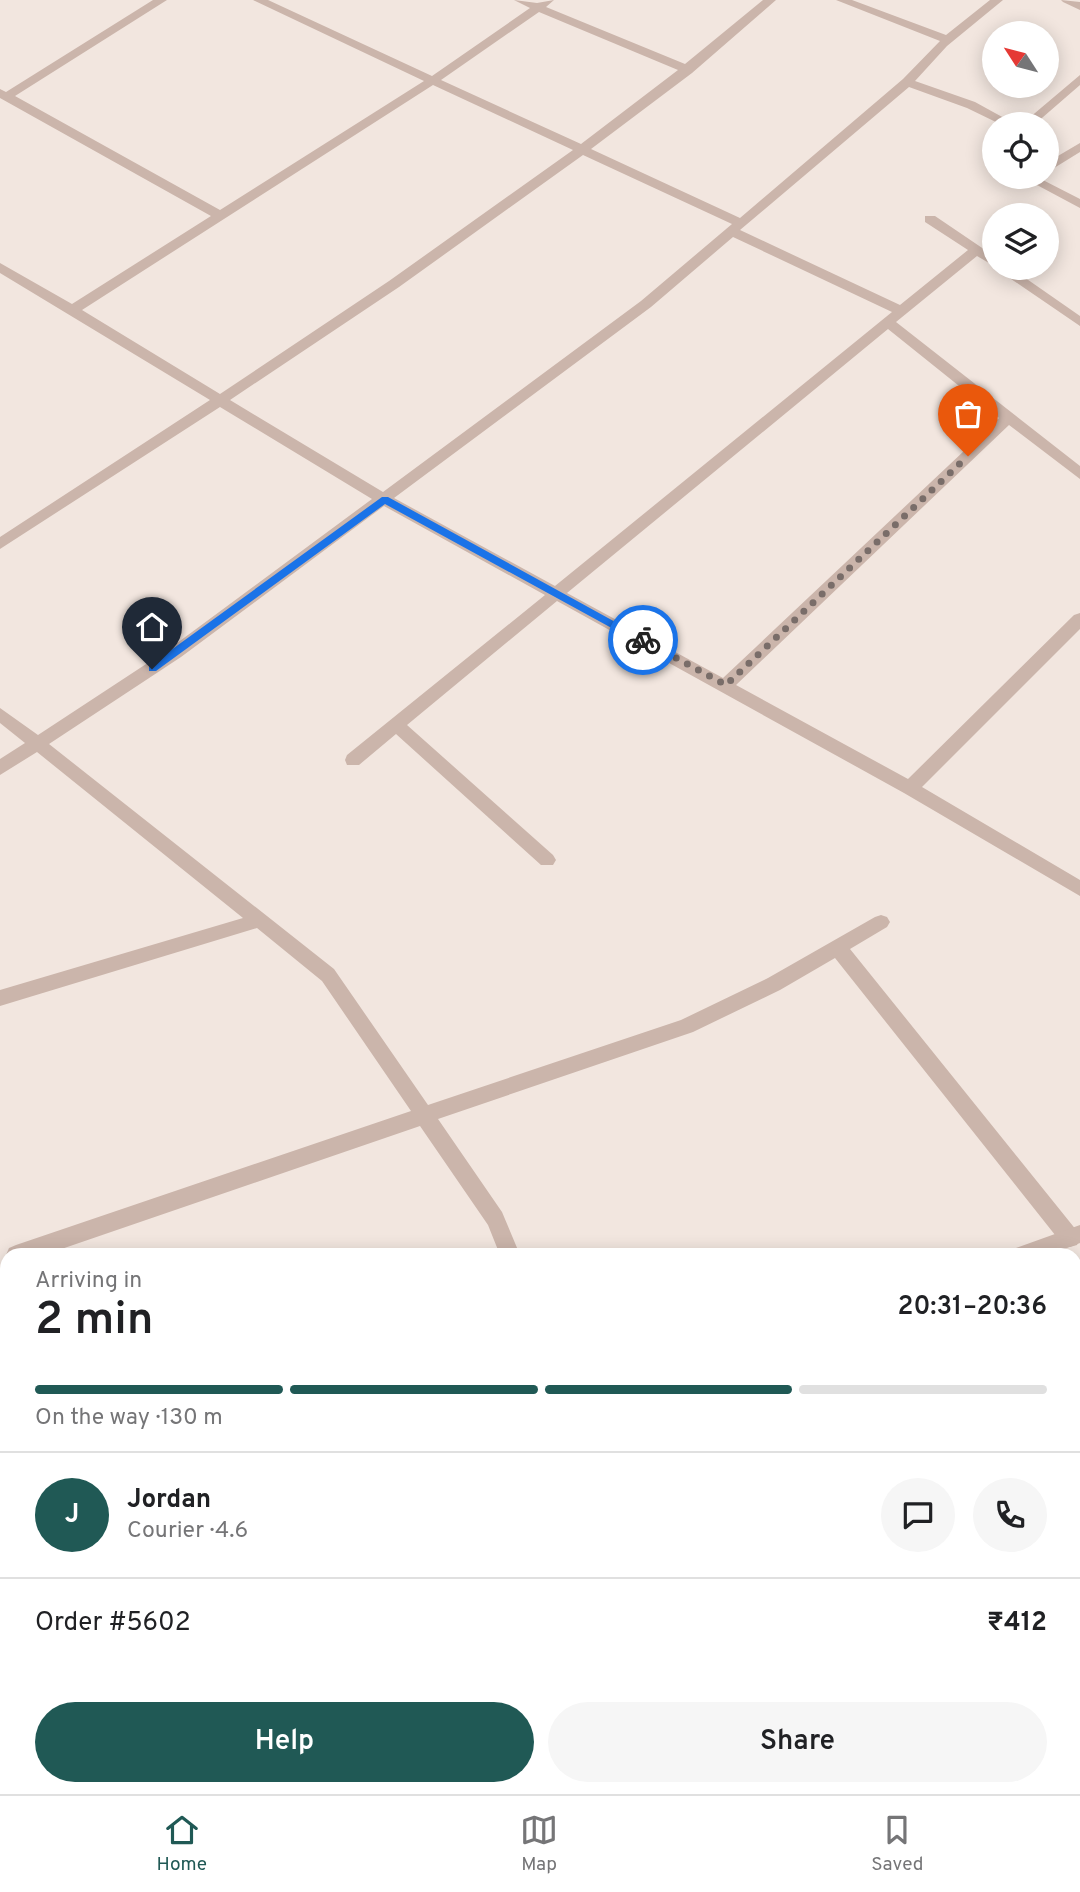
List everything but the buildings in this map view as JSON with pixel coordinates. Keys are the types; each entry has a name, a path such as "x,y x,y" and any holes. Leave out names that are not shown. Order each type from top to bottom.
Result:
{"street":[{"path":"161,0 3,95 220,216"},
{"path":"259,0 581,150 900,310"},
{"path":"520,0 543,4 688,70"},
{"path":"3,539 342,320 581,150 688,70 770,0"},
{"path":"842,0 948,40"},
{"path":"0,768 39,745 175,653 646,304 906,82 948,40 997,0"},
{"path":"1067,0 1080,7"},
{"path":"71,311 434,80 543,4"},
{"path":"1042,112 1080,79"},
{"path":"906,82 985,112"},
{"path":"1059,161 1080,147"},
{"path":"1053,189 1080,204"},
{"path":"930,219 982,254"},
{"path":"353,760 976,250"},
{"path":"0,267 385,500 726,685 910,788 1080,889"},
{"path":"1019,280 1080,322"},
{"path":"886,321 1080,474"},
{"path":"726,685 1009,418"},
{"path":"910,788 1080,619"},
{"path":"0,714 328,975 495,1219 507,1248"},
{"path":"396,725 547,860"},
{"path":"0,998 260,920"},
{"path":"37,1248 686,1026 774,984 881,922"},
{"path":"837,947 1075,1236 1042,1248"}],"way so far":[{"path":"643,640 726,685 968,456"}],"route":[{"path":"152,669 385,500 643,640"}]}
